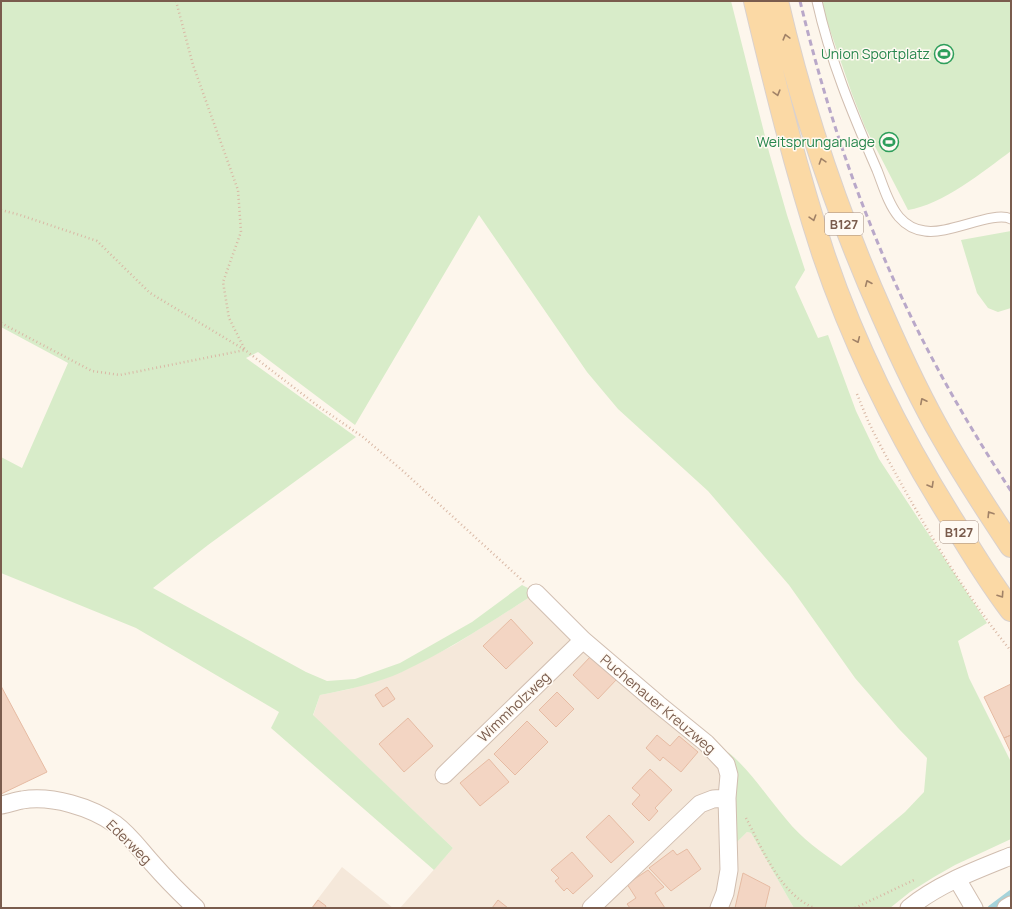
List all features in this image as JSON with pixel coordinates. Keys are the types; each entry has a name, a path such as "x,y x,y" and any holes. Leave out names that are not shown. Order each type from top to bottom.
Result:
{"main road":[{"name":"B127","path":"755,1 774,82 810,211 855,336 892,415 915,458 966,543 1011,610"},
{"name":"B127","path":"777,1 800,90 813,133 840,212 872,292 901,358 941,435 1011,546"}],"street":[{"name":"Puchenauer Kreuzweg","path":"536,593 583,640 715,751 726,764 729,772 726,798 729,870 725,893 718,908"},
{"name":"Wimmholzweg","path":"444,775 583,640"},
{"path":"591,908 700,804 713,799 726,798"},
{"name":"Ederweg","path":"1,806 23,800 50,800 82,807 98,814 116,825 132,840 173,886 196,908"},
{"path":"909,908 933,892 957,879 1011,856"},
{"path":"957,879 974,908"},
{"path":"1006,908 1011,905"}],"lane":[{"path":"817,1 829,46 847,100 887,196 898,216 911,227 919,230 934,232 948,230 991,218 1010,215"}],"path":[{"path":"176,1 192,65 238,190 240,232 223,282 229,318 245,350"},
{"path":"1,210 97,240 150,293 245,350 318,406 363,437 403,471 536,593"},
{"path":"1,323 92,371 120,376 245,350"},
{"path":"745,816 770,863 780,878 800,900 815,908"}],"shaded area":[{"path":"530,597 585,650 726,773 734,845 747,832 751,833 794,908 400,908 453,848 313,716 320,695 350,689 401,672 454,645"},
{"path":"342,867 393,908 311,908"}],"green space":[{"path":"1,1 731,1 769,152 805,270 795,287 818,338 828,335 856,411 879,459 987,623 958,641 969,678 1011,762 1011,839 955,865 910,892 890,908 794,908 751,833 747,832 734,845 733,835 737,775 728,752 751,776 792,826 805,839 841,866 905,812 924,792 927,758 899,729 855,678 789,585 708,491 618,409 587,372 479,215 355,425 258,352 246,358 356,437 208,545 153,588 306,672 327,681 355,679 400,663 472,622 522,585 528,588 533,594 530,597 467,637 419,664 373,683 320,695 313,715 453,848 434,870 271,728 279,712 136,628 1,573 1,457 22,468 68,363 1,327"},
{"path":"825,1 1011,1 1011,151 962,186 935,201 921,207 908,210 865,127 821,4"},
{"path":"1011,231 1011,308 998,312 988,308 977,293 961,240"}],"building":[{"path":"511,619 533,643 506,669 483,646"},
{"path":"591,656 617,679 598,699 573,675"},
{"path":"1011,684 1011,735 1004,738 984,697"},
{"path":"1,686 47,772 1,794"},
{"path":"387,687 395,699 383,707 375,695"},
{"path":"557,692 574,709 556,727 539,710"},
{"path":"408,718 433,746 404,772 379,744"},
{"path":"527,721 548,742 515,775 494,754"},
{"path":"657,735 670,746 679,736 698,752 681,772 663,757 660,761 646,748"},
{"path":"1011,735 1011,753 1004,738"},
{"path":"489,759 509,782 480,806 460,783"},
{"path":"650,769 672,790 655,808 658,811 649,821 632,804 640,795 632,788"},
{"path":"609,815 634,842 611,863 586,837"},
{"path":"687,849 701,869 671,891 649,868 673,850 677,855"},
{"path":"572,852 593,876 573,894 567,888 564,891 555,881 559,878 551,870"},
{"path":"648,870 664,887 655,893 665,908 630,908 627,904 636,898 627,884"},
{"path":"743,873 770,887 765,908 735,908"},
{"path":"318,900 326,906 325,908 312,908"},
{"path":"498,900 508,908 492,908"}],"waterway":[{"path":"991,908 1011,893"}],"railway":[{"path":"800,1 814,56 839,139 858,194 883,256 915,326 933,360 970,426 1011,491"}],"place":[{"name":"Union Sportplatz","path":"944,54"},
{"name":"Weitsprunganlage","path":"889,142"}]}
